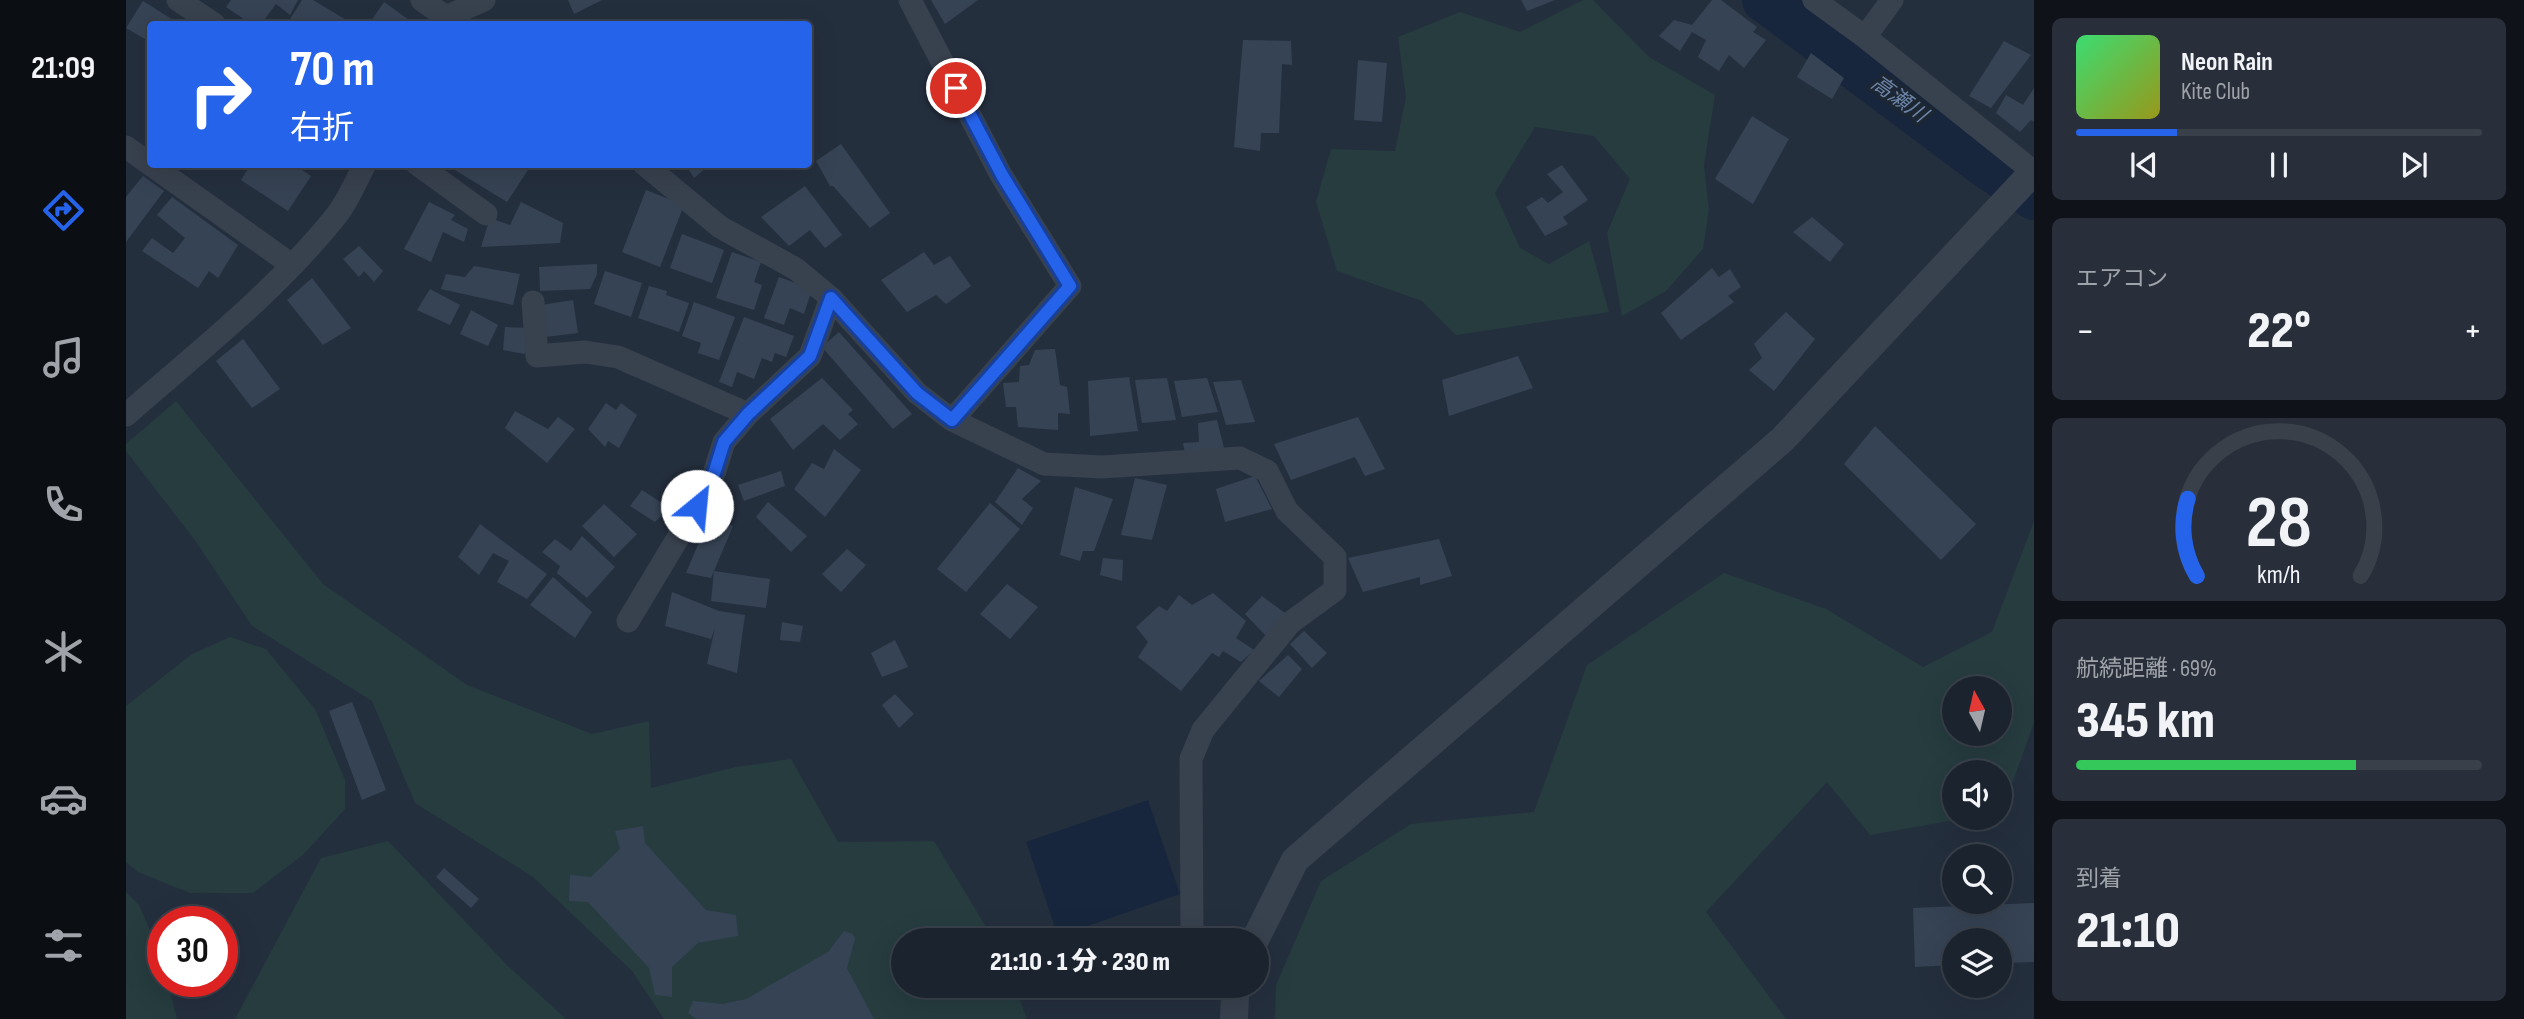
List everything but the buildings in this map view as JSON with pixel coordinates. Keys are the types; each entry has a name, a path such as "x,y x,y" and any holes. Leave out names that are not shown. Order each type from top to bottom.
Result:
{"street":[{"path":"178,0 210,21"},
{"path":"422,0 446,21"},
{"path":"449,21 484,0"},
{"path":"910,0 1002,175 1070,286 952,420"},
{"path":"1261,928 1295,860 1783,439 2026,180 1865,37 1814,0"},
{"path":"1865,37 1892,0"},
{"path":"130,159 292,265"},
{"path":"126,415 292,265 338,214 363,168"},
{"path":"423,168 486,214"},
{"path":"649,168 720,227 796,269 831,298 917,393 952,420 1044,464 1102,467 1240,458 1267,471 1287,511 1335,557 1335,590 1290,623 1203,730 1191,759 1192,928"},
{"path":"628,621 711,483 724,442 748,414 810,356 831,298"},
{"path":"533,302 537,356 585,352 618,358 748,414"}],"green space":[{"path":"1583,0 1593,0 1649,57 1715,95 1704,165 1709,210 1703,249 1666,291 1622,316 1607,233 1630,179 1594,136 1535,127 1495,193 1520,248 1549,264 1589,241 1609,312 1456,335 1422,301 1337,271 1316,202 1331,149 1395,151 1406,97 1398,37 1460,12 1520,32"},
{"path":"176,401 323,584 467,685 592,734 649,721 651,788 736,767 791,759 838,842 934,841 987,928 891,928 891,998 1019,998 1027,1019 664,1019 632,971 533,877 415,803 372,701 252,626 197,543 126,451 126,444"},
{"path":"2034,521 2034,723 2012,784 2012,760 1942,760 1942,822 1870,835 1827,782 1706,912 1786,1019 1275,1019 1276,985 1321,881 1411,824 1534,812 1587,665 1724,573 1826,609 1923,667 1992,632"},
{"path":"230,637 266,649 315,709 345,780 345,809 304,854 253,893 190,893 138,872 126,862 126,706 192,654"},
{"path":"388,841 508,966 566,1019 235,1019 321,858"},
{"path":"126,892 139,905 147,923 147,997 172,997 177,1019 126,1019"}],"water":[{"path":"1148,800 1180,894 1081,928 1055,928 1026,842"}],"waterway":[{"name":"高瀬川","path":"1764,0 1987,167 2034,198"}],"route":[{"path":"697,506 711,483 724,442 748,414 810,356 831,298 917,393 952,420 1070,286 1002,175 956,88"}]}
